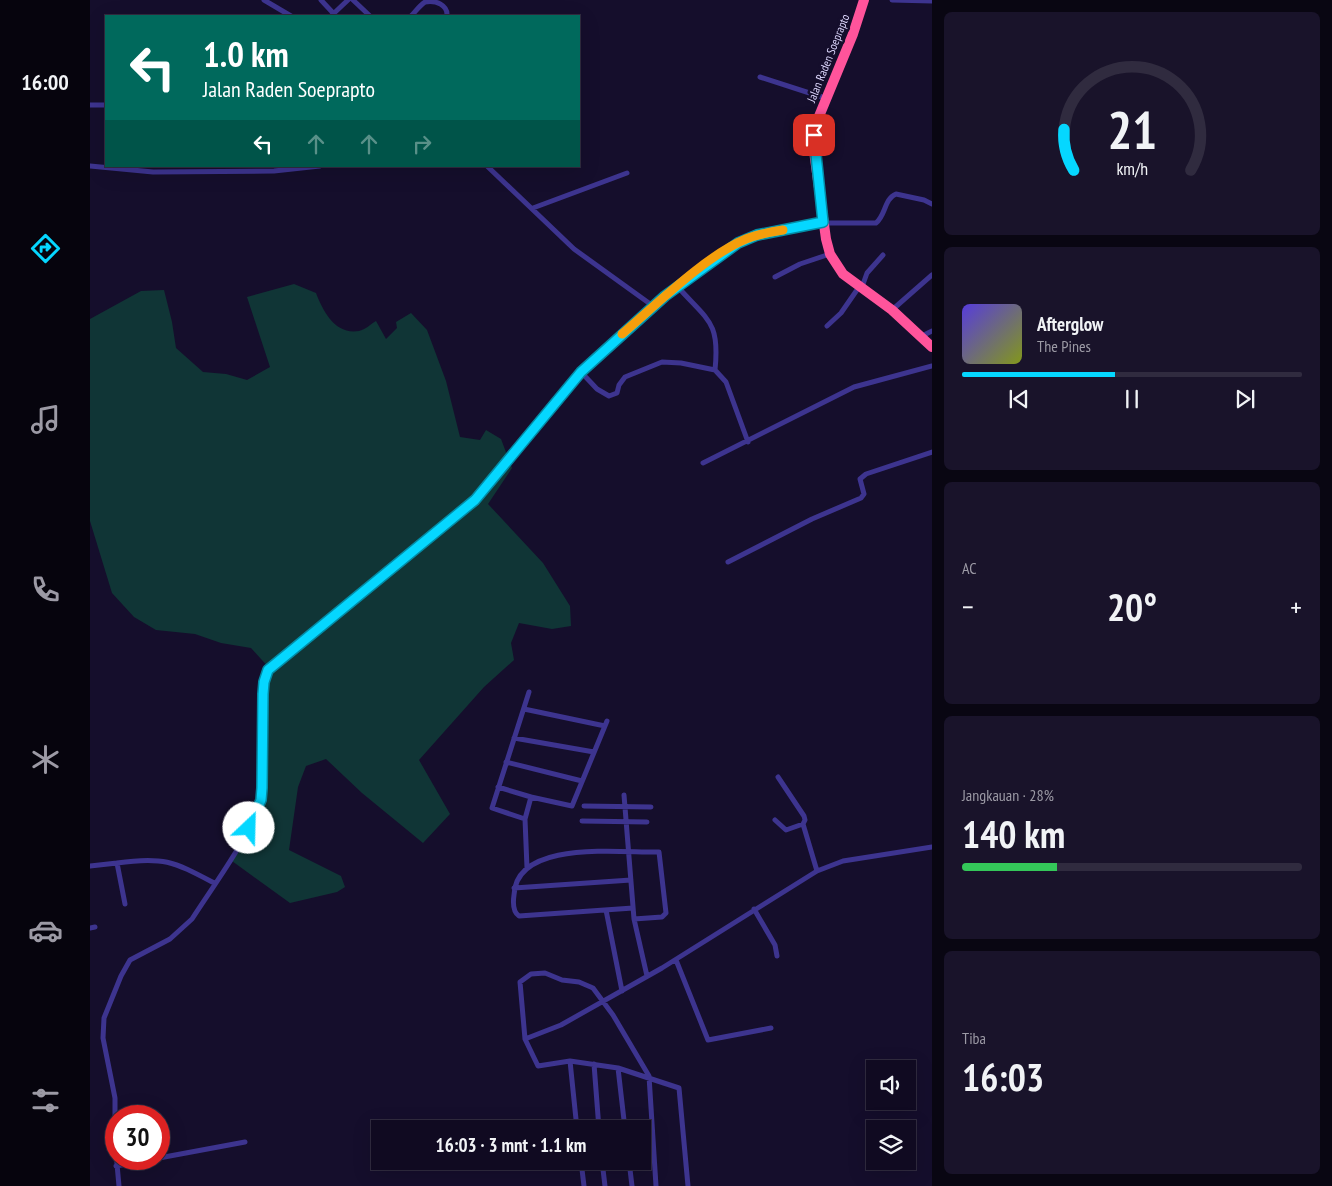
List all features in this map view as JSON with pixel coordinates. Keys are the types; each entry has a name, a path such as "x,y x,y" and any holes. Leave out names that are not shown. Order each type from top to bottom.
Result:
{"highway":[{"name":"Jalan Raden Soeprapto","path":"864,0 853,34 825,98 814,135 823,222 830,254 843,274 860,288 927,334 932,347"}],"street":[{"path":"264,0 289,15"},
{"path":"321,0 332,15 348,0"},
{"path":"353,0 369,15"},
{"path":"412,15 424,3 432,0 446,7 447,15"},
{"path":"892,0 932,1"},
{"path":"760,77 825,98"},
{"path":"90,105 105,105"},
{"path":"90,166 105,167"},
{"path":"111,167 283,171 313,167"},
{"path":"488,167 574,249 653,306"},
{"path":"533,208 626,173"},
{"path":"115,1105 104,1038 104,1018 120,976 130,960 183,930 192,919 249,828 261,800 263,694 268,670 475,500 581,372 653,306 732,246 747,238 823,222 876,223 880,220 888,200 896,194 924,200 932,204"},
{"path":"775,276 806,261 830,254"},
{"path":"827,326 841,313 860,288 867,273 883,254"},
{"path":"892,310 932,275"},
{"path":"677,286 714,328 718,348 716,370"},
{"path":"581,372 597,389 609,396 617,393 619,385 625,377 662,362 681,363 716,370 724,378 748,442"},
{"path":"703,463 854,387 932,366"},
{"path":"728,562 812,519 861,498 864,494 860,479 866,474 932,452"},
{"path":"525,819 492,808 529,692"},
{"path":"498,787 572,806 606,724 524,709"},
{"path":"514,738 594,752"},
{"path":"506,762 582,781"},
{"path":"778,777 802,812 805,820 803,824 818,872"},
{"path":"624,795 634,919 647,976"},
{"path":"527,868 525,819 531,797"},
{"path":"584,806 651,807"},
{"path":"775,820 786,830 803,824"},
{"path":"582,821 647,822"},
{"path":"525,1039 561,1025 622,991 676,960 754,909 818,872 852,858 932,847"},
{"path":"633,908 519,916 515,908 514,888 516,881 527,868 546,856 569,852 659,852 666,913 662,917 634,919"},
{"path":"90,866 149,859 172,862 214,883"},
{"path":"117,863 125,904"},
{"path":"514,888 631,880"},
{"path":"754,909 775,945 777,956"},
{"path":"606,910 622,991"},
{"path":"676,960 708,1040 771,1028"},
{"path":"656,1186 649,1076 593,988 579,982 562,980 545,973 531,974 520,982 525,1039 538,1066 570,1061 594,1064 649,1076 679,1088 688,1186"},
{"path":"570,1061 576,1120"},
{"path":"594,1064 599,1120"},
{"path":"618,1068 624,1120"},
{"path":"170,1156 245,1142"},
{"path":"117,1170 119,1186"},
{"path":"582,1170 584,1186"},
{"path":"603,1170 604,1186"},
{"path":"630,1170 632,1186"}],"green space":[{"path":"294,284 316,293 326,314 343,329 359,331 376,321 386,339 397,328 396,322 411,313 427,330 446,381 460,437 480,440 486,430 501,439 512,468 488,504 543,563 570,606 571,626 552,629 519,623 511,643 514,660 484,687 419,760 450,814 423,843 362,793 326,759 306,766 298,787 289,850 341,876 345,887 337,892 290,903 232,861 264,800 266,694 271,670 251,648 221,643 195,634 156,630 134,617 112,593 90,521 90,319 141,291 164,290 176,348 203,372 226,374 247,380 270,367 247,297"}],"slow traffic":[{"path":"622,334 677,286 732,246 747,238 783,230"}],"route":[{"path":"249,828 261,800 263,694 268,670 475,500 489,485 528,433 581,372 665,296 704,266 747,238 823,222 816,170 814,135"}]}
